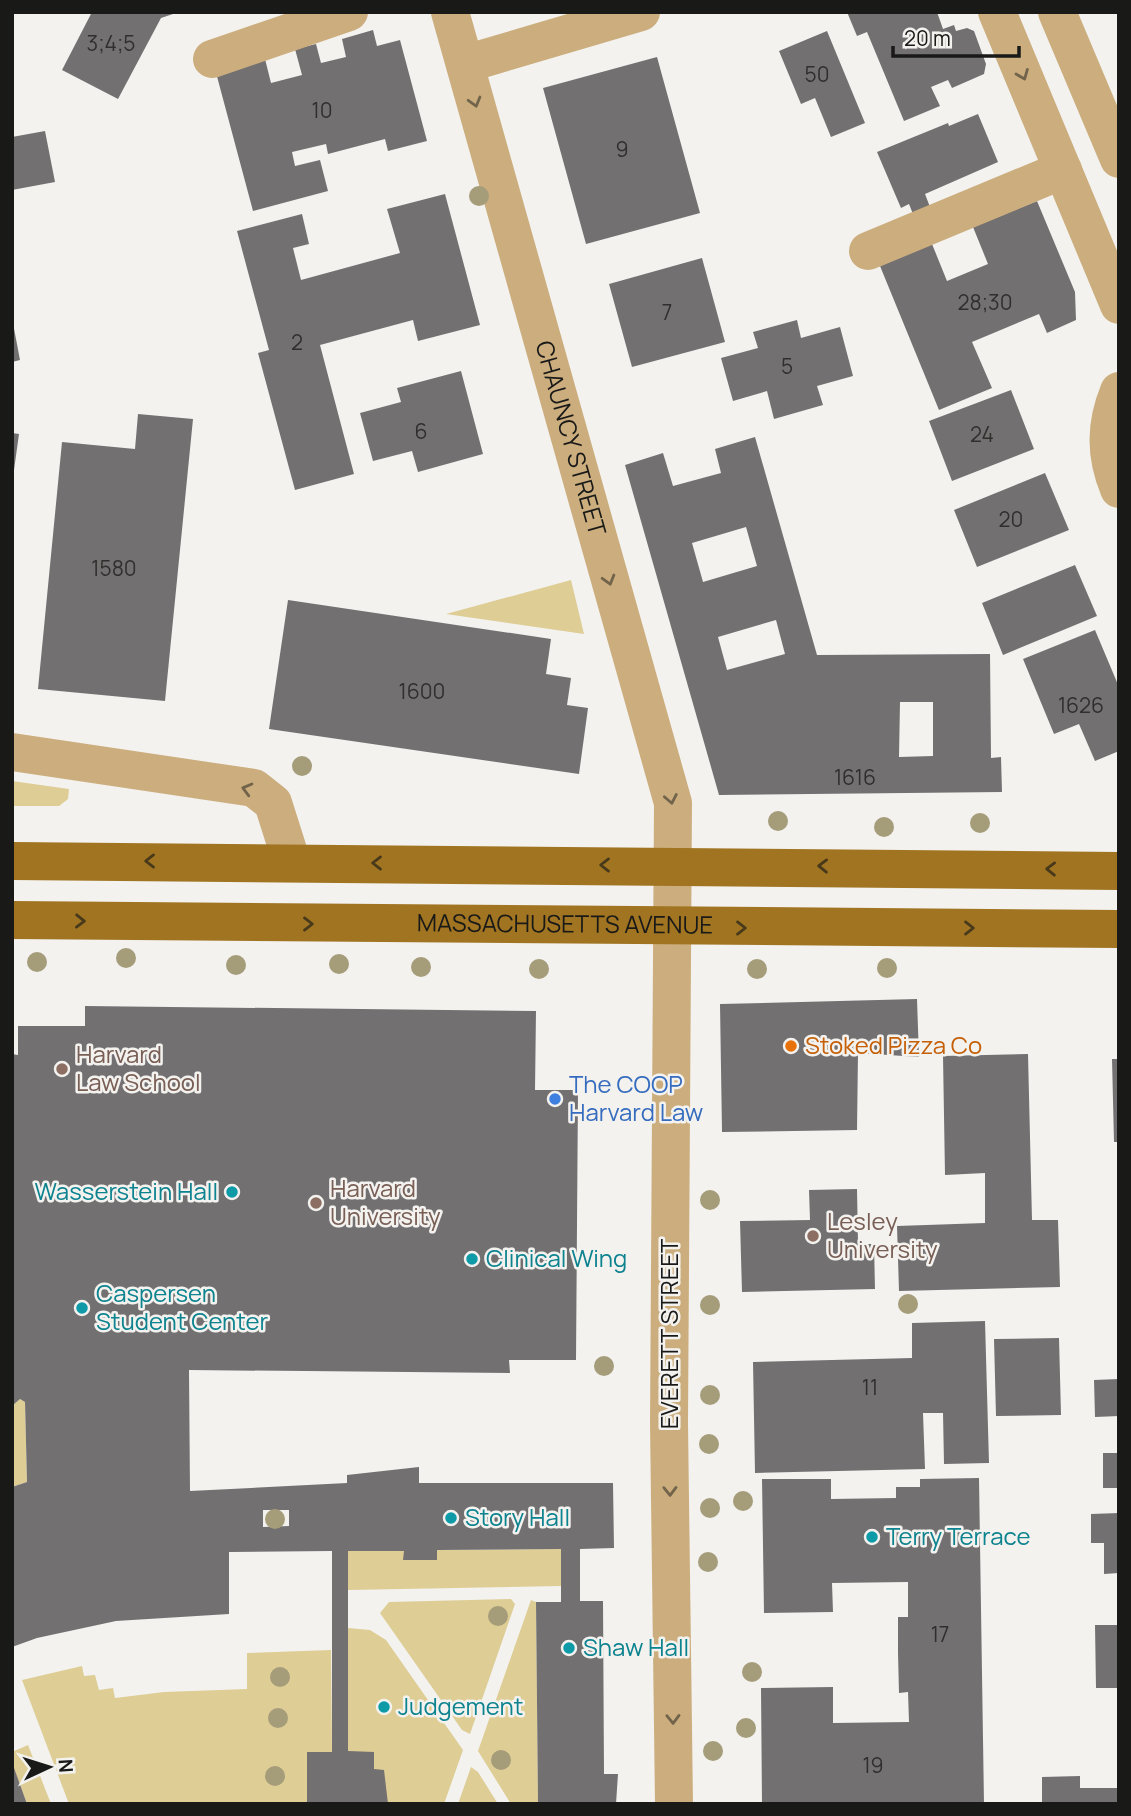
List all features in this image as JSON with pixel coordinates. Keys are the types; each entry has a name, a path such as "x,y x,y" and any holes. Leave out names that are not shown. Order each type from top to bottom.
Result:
{"main road":[{"path":"12,861 1119,871"},
{"name":"MASSACHUSETTS AVENUE","path":"12,920 1119,929"}],"street":[{"path":"212,59 349,12"},
{"name":"CHAUNCY STREET","path":"450,12 673,803 673,865"},
{"path":"465,64 641,12"},
{"path":"997,12 1119,305"},
{"path":"1057,12 1119,159"},
{"path":"868,251 1063,170"},
{"path":"1119,391 1110,417 1107,444 1119,489"},
{"path":"12,752 254,788 273,803 292,863"},
{"name":"EVERETT STREET","path":"673,865 669,1423 674,1804"}],"shaded area":[{"path":"571,580 584,634 446,614"},
{"path":"12,781 69,789 68,799 59,806 12,806"},
{"path":"20,1399 25,1402 27,1482 12,1487 12,1406"},
{"path":"561,1549 561,1586 348,1590 348,1551 404,1551 404,1560 436,1560 437,1550"},
{"path":"511,1599 515,1604 470,1734 462,1730 380,1613 389,1602"},
{"path":"531,1600 536,1602 538,1804 511,1804 478,1751"},
{"path":"348,1628 370,1630 386,1640 463,1750 444,1804 388,1804 374,1769 348,1751"},
{"path":"331,1650 332,1752 307,1752 307,1804 69,1804 22,1680 82,1666 84,1676 95,1675 99,1690 113,1688 115,1698 164,1692 247,1689 247,1653"},
{"path":"28,1745 51,1804 27,1804 12,1764 12,1752"},
{"path":"471,1767 478,1772 498,1804 458,1804"}],"building":[{"path":"92,12 179,12 161,18 118,99 62,70"},
{"path":"847,12 937,12 943,29 954,25 956,31 967,28 974,31 986,64 984,74 952,88 948,80 931,87 940,106 904,121 867,32 857,36"},
{"path":"373,30 377,46 400,40 427,141 388,151 385,139 328,154 326,144 292,152 295,166 320,160 328,191 253,211 215,69 264,55 271,83 302,75 295,49 316,44 321,63 346,57 342,39"},
{"path":"827,31 865,123 831,137 815,98 801,104 779,51"},
{"path":"657,57 700,213 586,244 543,88"},
{"path":"978,114 998,162 925,194 930,207 913,214 909,204 901,208 877,152 948,123 949,126"},
{"path":"45,131 55,182 12,190 12,137"},
{"path":"445,194 480,325 418,341 413,320 320,345 354,474 295,490 258,353 269,350 237,231 302,214 309,244 293,248 301,280 400,253 387,209"},
{"path":"1037,201 1075,292 1076,320 1047,333 1039,314 972,342 992,388 939,410 880,266 932,244 947,281 988,264 973,227"},
{"path":"702,258 725,342 632,367 609,284"},
{"path":"12,318 20,360 12,362"},
{"path":"797,320 801,338 840,327 853,376 817,386 823,405 774,419 767,391 733,401 721,358 758,348 753,332"},
{"path":"461,371 483,454 418,472 412,451 373,461 360,413 401,402 397,388"},
{"path":"1011,390 1034,449 952,481 929,421"},
{"path":"138,414 193,419 165,701 38,689 62,442 135,449"},
{"path":"12,433 19,434 14,470 12,470"},
{"path":"755,437 817,655 990,654 991,758 1001,757 1002,792 719,795 625,465 663,453 673,486 721,473 715,449","holes":["746,527 757,566 703,582 692,543","776,620 785,654 727,670 718,637","900,702 933,702 933,756 899,757"]},
{"path":"1045,473 1069,530 977,567 954,510"},
{"path":"1075,565 1097,616 1003,655 982,603"},
{"path":"288,600 551,639 546,674 571,678 567,705 588,708 579,774 269,729"},
{"path":"1095,630 1119,687 1119,751 1095,761 1079,724 1054,734 1023,659"},
{"path":"917,999 919,1057 858,1053 857,1130 722,1132 720,1004"},
{"path":"85,1006 536,1011 535,1090 578,1090 576,1360 509,1360 510,1373 189,1370 190,1491 347,1483 347,1475 419,1467 419,1483 613,1483 614,1548 580,1549 580,1601 603,1601 604,1774 618,1774 616,1804 538,1804 536,1602 561,1602 561,1549 437,1550 437,1560 403,1560 404,1551 348,1551 348,1751 374,1752 374,1769 384,1770 388,1804 307,1804 307,1752 332,1752 332,1551 229,1552 229,1614 116,1621 37,1638 12,1647 12,1487 27,1482 25,1402 20,1399 12,1406 12,1054 18,1055 18,1026 85,1026","holes":["263,1510 289,1510 289,1526 263,1527"]},
{"path":"1028,1054 1032,1220 1058,1220 1060,1287 899,1291 897,1226 985,1223 985,1173 945,1175 943,1056"},
{"path":"1112,1059 1119,1059 1119,1142 1114,1142"},
{"path":"857,1189 858,1244 874,1244 875,1289 742,1292 740,1221 810,1220 809,1190"},
{"path":"985,1321 989,1463 944,1464 943,1413 923,1413 925,1469 755,1473 753,1362 912,1358 912,1323"},
{"path":"1059,1338 1061,1415 996,1416 994,1339"},
{"path":"1119,1379 1119,1416 1095,1417 1094,1380"},
{"path":"1103,1453 1119,1453 1119,1488 1103,1488"},
{"path":"979,1478 984,1804 762,1804 761,1688 833,1687 833,1723 909,1722 908,1692 899,1693 898,1653 898,1617 908,1617 908,1582 832,1583 833,1612 764,1613 762,1479 831,1479 831,1499 896,1498 896,1487 920,1487 920,1479"},
{"path":"1119,1513 1119,1573 1104,1574 1104,1543 1091,1543 1091,1514"},
{"path":"1095,1625 1119,1625 1119,1688 1096,1688"},
{"path":"13,1765 27,1804 12,1804"},
{"path":"1080,1776 1080,1788 1119,1788 1119,1804 1042,1804 1042,1777"}],"place":[{"name":"Stoked Pizza Co","path":"791,1046"},
{"name":"Harvard Law School","path":"62,1069"},
{"name":"The COOP Harvard Law","path":"555,1099"},
{"name":"Wasserstein Hall","path":"232,1192"},
{"name":"Harvard University","path":"316,1203"},
{"name":"Lesley University","path":"813,1236"},
{"name":"Clinical Wing","path":"472,1259"},
{"name":"Caspersen Student Center","path":"82,1308"},
{"name":"Story Hall","path":"451,1518"},
{"name":"Terry Terrace","path":"872,1537"},
{"name":"Shaw Hall","path":"569,1648"},
{"name":"Judgement","path":"384,1707"}]}
